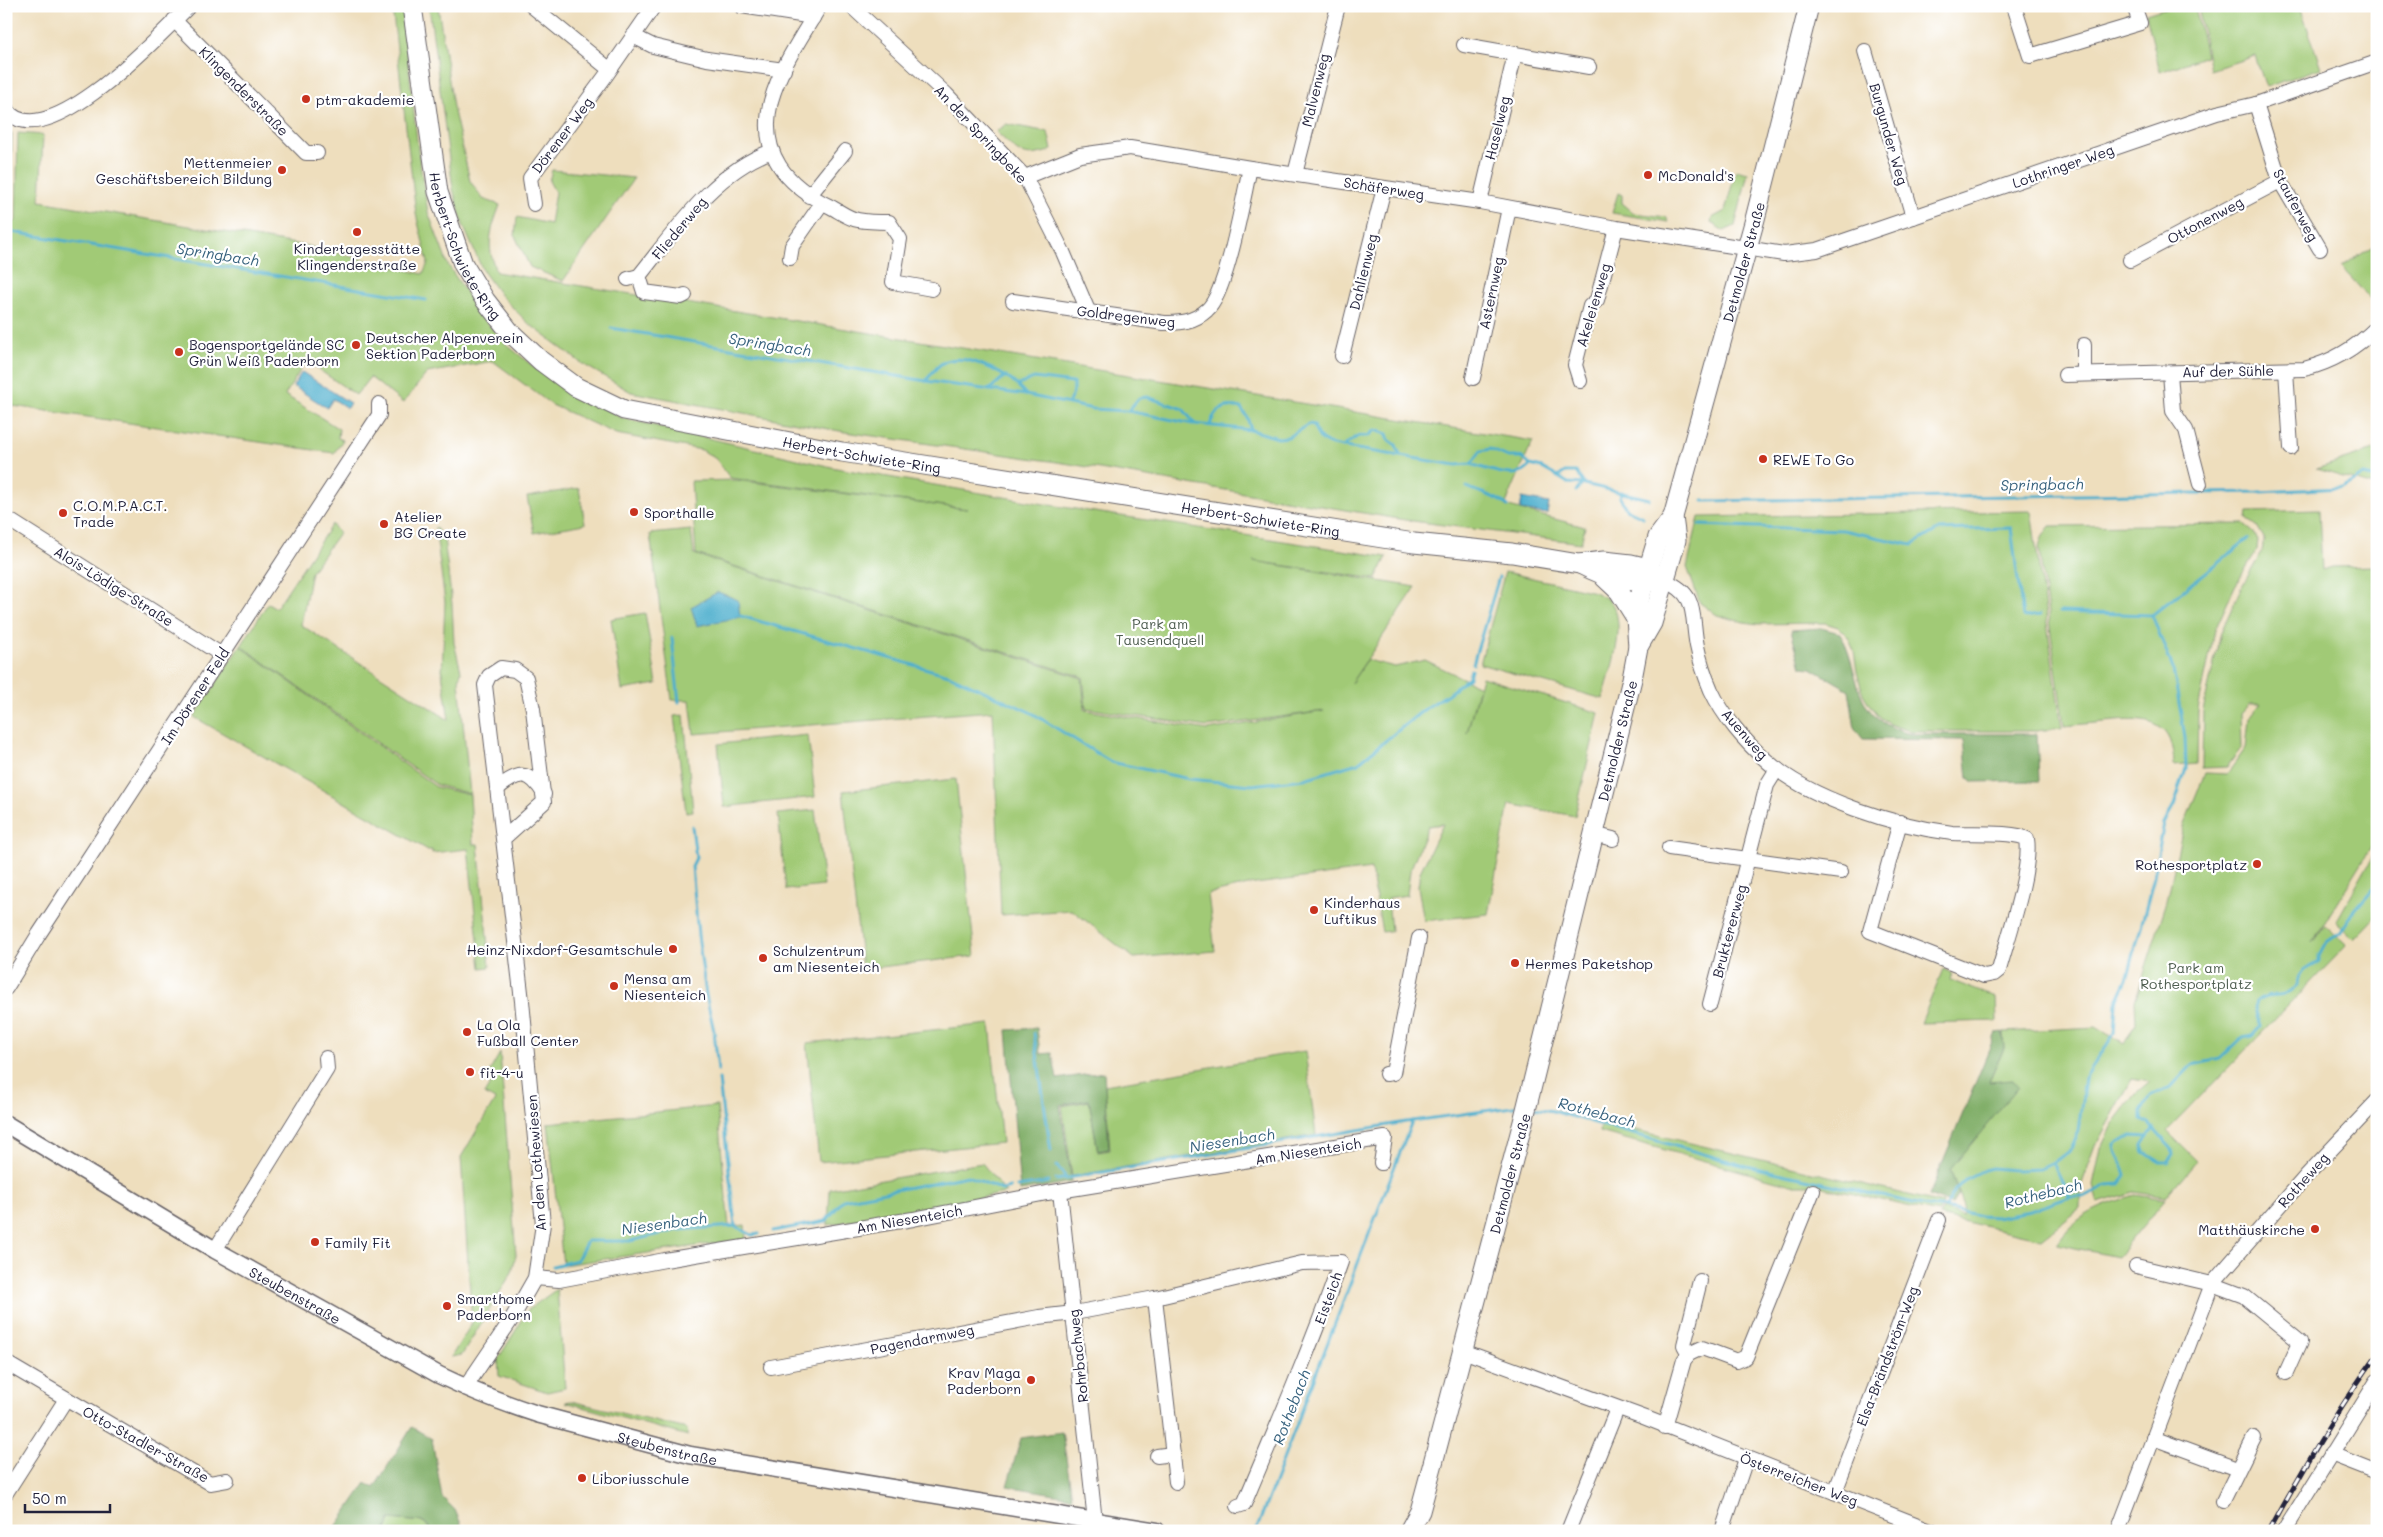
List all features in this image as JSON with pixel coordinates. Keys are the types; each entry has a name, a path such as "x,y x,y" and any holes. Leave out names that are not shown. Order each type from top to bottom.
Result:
{"main road":[{"name":"Herbert-Schwiete-Ring","path":"412,6 438,192 463,264 485,300 510,332 541,361 576,387 624,410 842,452 1414,543 1512,553 1579,564 1604,561 1631,564 1646,575 1665,581"},
{"name":"Detmolder Straße","path":"1638,647 1636,618 1646,575 1658,537 1673,516 1747,248 1809,6"},
{"name":"Detmolder Straße","path":"1419,1531 1420,1511 1526,1107 1638,647 1652,623 1676,540 1673,516"},
{"name":"Herbert-Schwiete-Ring","path":"1579,564 1604,576 1627,582 1646,575"},
{"path":"1604,576 1620,591 1636,618"},
{"name":"Detmolder Straße","path":"1409,1531 1420,1511"}],"street":[{"path":"6,109 23,121 32,122 42,121 66,111 119,72 189,6"},
{"path":"532,6 609,69"},
{"name":"Dörener Weg","path":"534,204 530,178 602,82 609,69 654,6"},
{"path":"741,6 807,16 816,12"},
{"name":"An der Springbeke","path":"851,6 946,94 1025,177 1063,252 1089,313"},
{"name":"Malvenweg","path":"1295,174 1338,6"},
{"path":"2014,6 2030,56 2143,23 2134,6"},
{"path":"816,12 784,70 772,100 768,114 772,151 784,174 809,196 856,220 889,222 900,239 886,281 932,289"},
{"name":"Klingenderstraße","path":"174,20 306,153 317,153"},
{"path":"633,36 653,46 707,59 784,70"},
{"path":"1464,45 1589,67"},
{"name":"Burgunder Weg","path":"1865,51 1913,217"},
{"name":"Haselweg","path":"1480,202 1515,54"},
{"name":"Lothringer Weg","path":"1747,248 1784,254 1817,250 2217,113 2256,104 2377,62"},
{"name":"Stauferweg","path":"2256,104 2280,181 2320,249"},
{"name":"Schäferweg","path":"1025,177 1080,155 1130,148 1480,202 1616,228 1747,248"},
{"name":"Fliederweg","path":"685,295 681,298 644,292 634,277 698,203 734,173 772,151"},
{"path":"809,196 845,151"},
{"name":"Goldregenweg","path":"1013,301 1089,313 1182,323 1207,310 1218,295 1223,280 1250,168"},
{"name":"Ottonenweg","path":"2130,260 2280,181"},
{"name":"Dahlienweg","path":"1342,356 1384,188"},
{"path":"790,258 792,246 822,203"},
{"name":"Asternweg","path":"1473,378 1509,208"},
{"name":"Akeleienweg","path":"1580,381 1575,365 1590,306 1597,300 1616,228"},
{"name":"Auf der Sühle","path":"2065,375 2286,370 2321,365 2350,350 2377,327"},
{"path":"2084,344 2084,374"},
{"name":"Auf der Sühle","path":"2286,370 2291,448"},
{"name":"Auf der Sühle","path":"2170,373 2173,411 2186,430 2200,484"},
{"name":"Im Dörener Feld","path":"6,988 380,415 380,404"},
{"name":"Alois-Lödige-Straße","path":"6,518 222,655"},
{"name":"Auenweg","path":"1665,581 1677,586 1689,598 1692,606 1697,647 1712,691 1747,741 1777,769 1809,789 1836,801 1900,822 1950,832 1991,835 2014,834 2026,839 2029,850 1999,970 1990,976 1984,976 1967,970 1870,931 1900,822"},
{"name":"An den Lothewiesen","path":"535,1278 543,1224 504,838 485,685 489,676 501,668 515,670 526,678 533,709 544,794"},
{"name":"Bruktererweg","path":"1710,1004 1768,786 1777,769"},
{"path":"498,788 516,775 525,775 539,786 544,794 544,802 504,838"},
{"path":"1593,834 1613,838"},
{"path":"1669,848 1841,872"},
{"path":"1386,1074 1393,1073 1419,938"},
{"path":"215,1250 327,1069 326,1058"},
{"name":"Rotheweg","path":"2118,1531 2212,1284 2307,1175 2377,1101"},
{"name":"Steubenstraße","path":"6,1124 215,1250 465,1388 536,1414 690,1455 1096,1526 1157,1531"},
{"name":"Am Niesenteich","path":"535,1278 559,1280 665,1260 914,1219 1060,1191 1385,1138 1381,1163"},
{"name":"Rohrbachweg","path":"1060,1191 1096,1526"},
{"path":"1665,1427 1684,1360 1689,1354 1702,1348 1737,1361 1746,1357 1813,1191"},
{"name":"Elsa-Brändström-Weg","path":"1835,1492 1940,1220"},
{"name":"Eisteich","path":"1074,1313 1155,1298 1302,1263 1341,1262 1312,1343 1268,1449 1244,1504 1238,1506"},
{"path":"2136,1266 2212,1284 2244,1296 2300,1342 2286,1373"},
{"path":"465,1388 511,1320 535,1278"},
{"path":"1689,1354 1684,1345 1700,1281"},
{"path":"1155,1298 1176,1482"},
{"name":"Pagendarmweg","path":"771,1367 1039,1317 1074,1313"},
{"name":"Österreicher Weg","path":"1463,1351 1617,1408 1933,1531"},
{"name":"Otto-Stadler-Straße","path":"6,1363 210,1483 227,1480"},
{"path":"2284,1531 2377,1381"},
{"name":"Otto-Stadler-Straße","path":"6,1493 66,1399"},
{"path":"1568,1531 1617,1408"},
{"path":"2153,1438 2237,1469"},
{"path":"2223,1500 2254,1438"},
{"path":"1157,1456 1173,1454"},
{"path":"2331,1454 2377,1472"},
{"path":"1722,1531 1746,1459"}],"green space":[{"name":"Park am Tausendquell","path":"392,6 402,6 419,158 428,212 448,265 481,316 506,344 535,368 622,418 836,468 1056,506 1387,557 1376,579 1253,561 1416,587 1351,683 1367,660 1395,667 1425,660 1479,686 1467,733 1482,677 1599,713 1575,816 1509,804 1488,914 1424,921 1418,887 1420,872 1443,824 1428,826 1410,871 1407,895 1388,898 1391,931 1382,932 1371,869 1248,885 1208,894 1215,951 1134,958 1072,910 1001,915 993,711 694,734 690,700 672,700 650,534 691,530 694,554 1082,678 1085,710 1208,730 1324,711 1207,727 1086,708 1083,677 696,554 691,481 736,480 967,509 730,478 716,459 702,450 616,434 552,405 493,361 427,373 403,403 370,377 356,395 306,361 285,395 339,429 338,438 343,440 334,453 6,405 6,244 8,244 9,236 6,235 6,196 9,196 10,132 12,133 10,224 16,221 18,133 43,135 40,201 308,246 423,274 428,263 416,214"},
{"path":"429,6 438,6 453,107 470,181 483,199 500,205 490,245 496,272 1533,441 1505,506 1585,527 1581,543 1405,520 1064,463 845,432 631,392 581,363 528,323 501,296 483,271 463,225 453,189"},
{"path":"2172,6 2195,6 2206,56 2160,72 2146,14"},
{"path":"2198,6 2300,6 2321,68 2266,87 2255,56 2210,70"},
{"path":"1006,124 1048,132 1052,150 1033,155 1021,153 996,132"},
{"path":"552,170 634,178 563,281 530,267 515,236 517,217 550,224 555,192 549,181"},
{"path":"1736,170 1748,173 1735,226 1724,231 1711,223 1712,218 1725,211"},
{"path":"1618,193 1622,195 1622,203 1634,213 1666,217 1669,222 1612,213"},
{"path":"2377,244 2377,306 2341,267"},
{"path":"2377,449 2377,487 2316,469"},
{"path":"579,488 585,524 534,533 527,497"},
{"name":"Park am Rothesportplatz","path":"2319,510 2322,570 2331,567 2377,566 2377,838 2312,943 2325,925 2347,945 2167,1131 2197,1161 2166,1197 2134,1192 2098,1203 2093,1185 2101,1148 2112,1125 2136,1094 2150,1082 2132,1079 2096,1145 2080,1189 2080,1209 2042,1239 1939,1216 1942,1209 1962,1216 1964,1206 1950,1170 2004,1048 2003,1032 2096,1027 2124,1044 2136,1023 2135,1001 2167,901 2183,827 2205,773 2227,774 2246,748 2249,718 2260,704 2250,704 2241,714 2242,747 2227,767 2202,768 2203,711 2221,632 2241,588 2262,552 2264,538 2257,526 2247,519 2248,512"},
{"path":"2031,511 2062,728 2036,731 1910,731 1894,726 1881,719 1863,694 1854,651 1848,637 1838,627 1825,623 1758,624 1717,615 1700,603 1687,567 1699,517"},
{"path":"332,524 339,533 311,572 301,625 449,720 442,673 445,602 435,527 444,538 452,604 454,643 461,671 459,681 470,794 437,785 241,646 268,603 276,608"},
{"path":"2244,524 2253,531 2258,541 2257,550 2235,586 2215,630 2198,709 2197,764 2174,766 2170,740 2158,726 2150,723 2128,720 2064,726 2039,549 2041,539 2050,526"},
{"path":"1505,572 1595,592 1609,600 1615,610 1618,621 1618,634 1603,699 1480,664"},
{"path":"645,613 657,684 622,690 611,619"},
{"path":"1821,628 1840,633 1861,694 1867,706 1876,717 1890,726 1910,734 2037,734 2039,781 1973,782 1968,778 1964,740 1863,739 1855,729 1849,690 1811,668 1801,667 1791,630"},
{"path":"240,646 436,787 470,795 473,844 478,844 490,967 481,968 468,849 432,853 432,850 428,850 194,717"},
{"path":"684,715 693,811 686,812 674,716"},
{"path":"808,735 815,797 724,807 718,744"},
{"path":"956,779 975,956 862,969 843,791"},
{"path":"815,810 824,886 786,890 778,814"},
{"path":"2377,849 2377,915 2354,939 2336,922"},
{"path":"1943,969 1952,973 1950,980 1996,998 1997,1021 1921,1023"},
{"path":"990,1024 1002,1143 819,1162 807,1043"},
{"path":"1037,1028 1040,1054 1052,1053 1057,1079 1104,1072 1109,1149 1098,1151 1089,1100 1060,1105 1072,1182 1020,1191 1007,1030"},
{"path":"2002,1032 2004,1048 1989,1082 2012,1080 2018,1087 1950,1170 1959,1194 1952,1204 1929,1195 1996,1033"},
{"path":"1305,1051 1316,1135 1072,1176 1062,1106 1089,1101 1098,1152 1110,1150 1105,1085"},
{"path":"500,1053 516,1255 512,1272 462,1355 451,1357 472,1323 461,1157 495,1100 484,1094 493,1079 487,1076"},
{"path":"717,1106 729,1227 745,1225 746,1239 563,1265 548,1123"},
{"path":"1602,1122 1942,1203 1938,1213 1814,1185 1791,1185 1600,1132"},
{"path":"982,1163 1006,1193 828,1225 830,1189"},
{"path":"2135,1195 2165,1199 2117,1257 2057,1244 2072,1225 2081,1218 2101,1207"},
{"path":"557,1289 565,1388 547,1392 499,1376 498,1359 529,1309"},
{"path":"571,1401 687,1429 688,1436 565,1402"},
{"path":"412,1427 432,1439 442,1497 455,1510 464,1531 432,1531 424,1522 390,1519 385,1531 333,1531 366,1483 374,1488"},
{"path":"1062,1432 1072,1497 1007,1486 1021,1438"},
{"path":"390,1519 424,1522 431,1531 386,1531"}],"water":[{"path":"302,372 350,403 347,408 333,399 327,408 293,386"},
{"path":"1522,498 1549,503 1547,514 1520,510"},
{"path":"718,592 738,600 740,617 697,626 691,607"}],"waterway":[{"name":"Springbach","path":"6,231 426,300"},
{"name":"Springbach","path":"611,328 926,381 942,363 959,359 981,364 992,369 1012,381 1026,395"},
{"path":"989,390 1005,376"},
{"path":"1018,385 1034,378 1073,383 1073,393 1069,402"},
{"name":"Springbach","path":"926,381 1026,395 1093,409 1128,411 1139,398 1147,397 1183,409 1195,424 1251,430 1278,438 1288,437 1309,424 1314,425 1318,436 1322,440 1332,445 1456,465 1471,464 1481,451 1490,449 1508,457 1521,457 1530,465 1542,468 1558,477 1565,472 1576,472 1584,484 1649,499"},
{"name":"Springbach","path":"1210,425 1215,415 1222,409 1236,407 1241,408 1247,417 1251,430"},
{"name":"Springbach","path":"1128,411 1193,424"},
{"name":"Springbach","path":"1345,445 1358,436 1368,436 1375,430 1387,434 1389,440 1396,445 1400,455"},
{"name":"Springbach","path":"1471,464 1512,474 1520,473 1530,465"},
{"name":"Springbach","path":"1703,501 2259,492 2342,488 2364,475 2377,478"},
{"name":"Springbach","path":"1558,477 1568,483 1584,484"},
{"name":"Springbach","path":"1576,491 1583,484"},
{"path":"1467,487 1494,497 1508,506"},
{"path":"1622,492 1620,497 1626,509 1643,517"},
{"path":"1699,525 1843,530 1912,545 1937,530 2011,528 2023,617 2040,615"},
{"path":"2060,612 2152,615 2248,539"},
{"path":"1473,664 1499,577"},
{"path":"737,615 949,675 1032,713 1111,762 1189,779 1252,785 1304,779 1358,763 1426,708 1448,694 1469,677 1471,670"},
{"path":"1945,1208 1955,1190 1966,1179 1984,1170 1992,1168 2015,1170 2040,1169 2053,1163 2070,1150 2078,1131 2085,1078 2114,1034 2116,1003 2127,980 2153,881 2164,823 2174,805 2186,769 2185,737 2173,669 2152,615"},
{"path":"672,638 679,702"},
{"path":"692,826 696,858 692,866 698,935 706,995 714,1031 718,1070"},
{"name":"Rothebach","path":"1534,1108 1553,1111 1742,1165 1981,1216 1996,1217 2030,1211 2070,1197 2083,1197 2107,1185 2120,1184 2126,1176 2116,1153 2115,1145 2131,1135 2148,1136 2142,1145 2144,1152 2160,1162 2167,1162 2173,1154 2172,1149 2149,1124 2141,1120 2141,1112 2150,1096 2171,1087 2192,1065 2220,1059 2242,1038 2252,1036 2260,1027 2255,1008 2257,1001 2267,996 2280,995 2297,985 2299,975 2319,961 2319,955 2327,940 2340,933 2353,912 2377,884"},
{"path":"1034,1033 1051,1151"},
{"path":"719,1079 735,1226"},
{"name":"Niesenbach","path":"1056,1180 1412,1121 1520,1106"},
{"name":"Rothebach","path":"1256,1531 1412,1121"},
{"name":"Rothebach","path":"2148,1136 2154,1128"},
{"path":"2053,1163 2070,1197"},
{"path":"1057,1166 1067,1179"},
{"name":"Niesenbach","path":"773,1231 826,1221 843,1200 968,1176 1002,1190 1010,1188"},
{"name":"Niesenbach","path":"1017,1187 1049,1182"},
{"name":"Niesenbach","path":"553,1266 577,1260 587,1241 630,1241 678,1230 735,1226 752,1235 759,1234"}],"railway":[{"path":"2269,1531 2320,1441 2377,1355"}],"place":[{"name":"ptm-akademie","path":"306,99"},
{"name":"Mettenmeier Geschäftsbereich Bildung","path":"282,170"},
{"name":"McDonald's","path":"1648,175"},
{"name":"Kindertagesstätte Klingenderstraße","path":"357,232"},
{"name":"Deutscher Alpenverein Sektion Paderborn","path":"356,345"},
{"name":"Bogensportgelände SC Grün Weiß Paderborn","path":"179,352"},
{"name":"REWE To Go","path":"1763,459"},
{"name":"Sporthalle","path":"634,512"},
{"name":"C.O.M.P.A.C.T. Trade","path":"63,513"},
{"name":"Atelier BG Create","path":"384,524"},
{"name":"Rothesportplatz","path":"2257,864"},
{"name":"Kinderhaus Luftikus","path":"1314,910"},
{"name":"Heinz-Nixdorf-Gesamtschule","path":"673,949"},
{"name":"Schulzentrum am Niesenteich","path":"763,958"},
{"name":"Hermes Paketshop","path":"1515,963"},
{"name":"Mensa am Niesenteich","path":"614,986"},
{"name":"La Ola Fußball Center","path":"467,1032"},
{"name":"fit-4-u","path":"470,1072"},
{"name":"Matthäuskirche","path":"2315,1229"},
{"name":"Family Fit","path":"315,1242"},
{"name":"Smarthome Paderborn","path":"447,1306"},
{"name":"Krav Maga Paderborn","path":"1031,1380"},
{"name":"Liboriusschule","path":"582,1478"}]}
